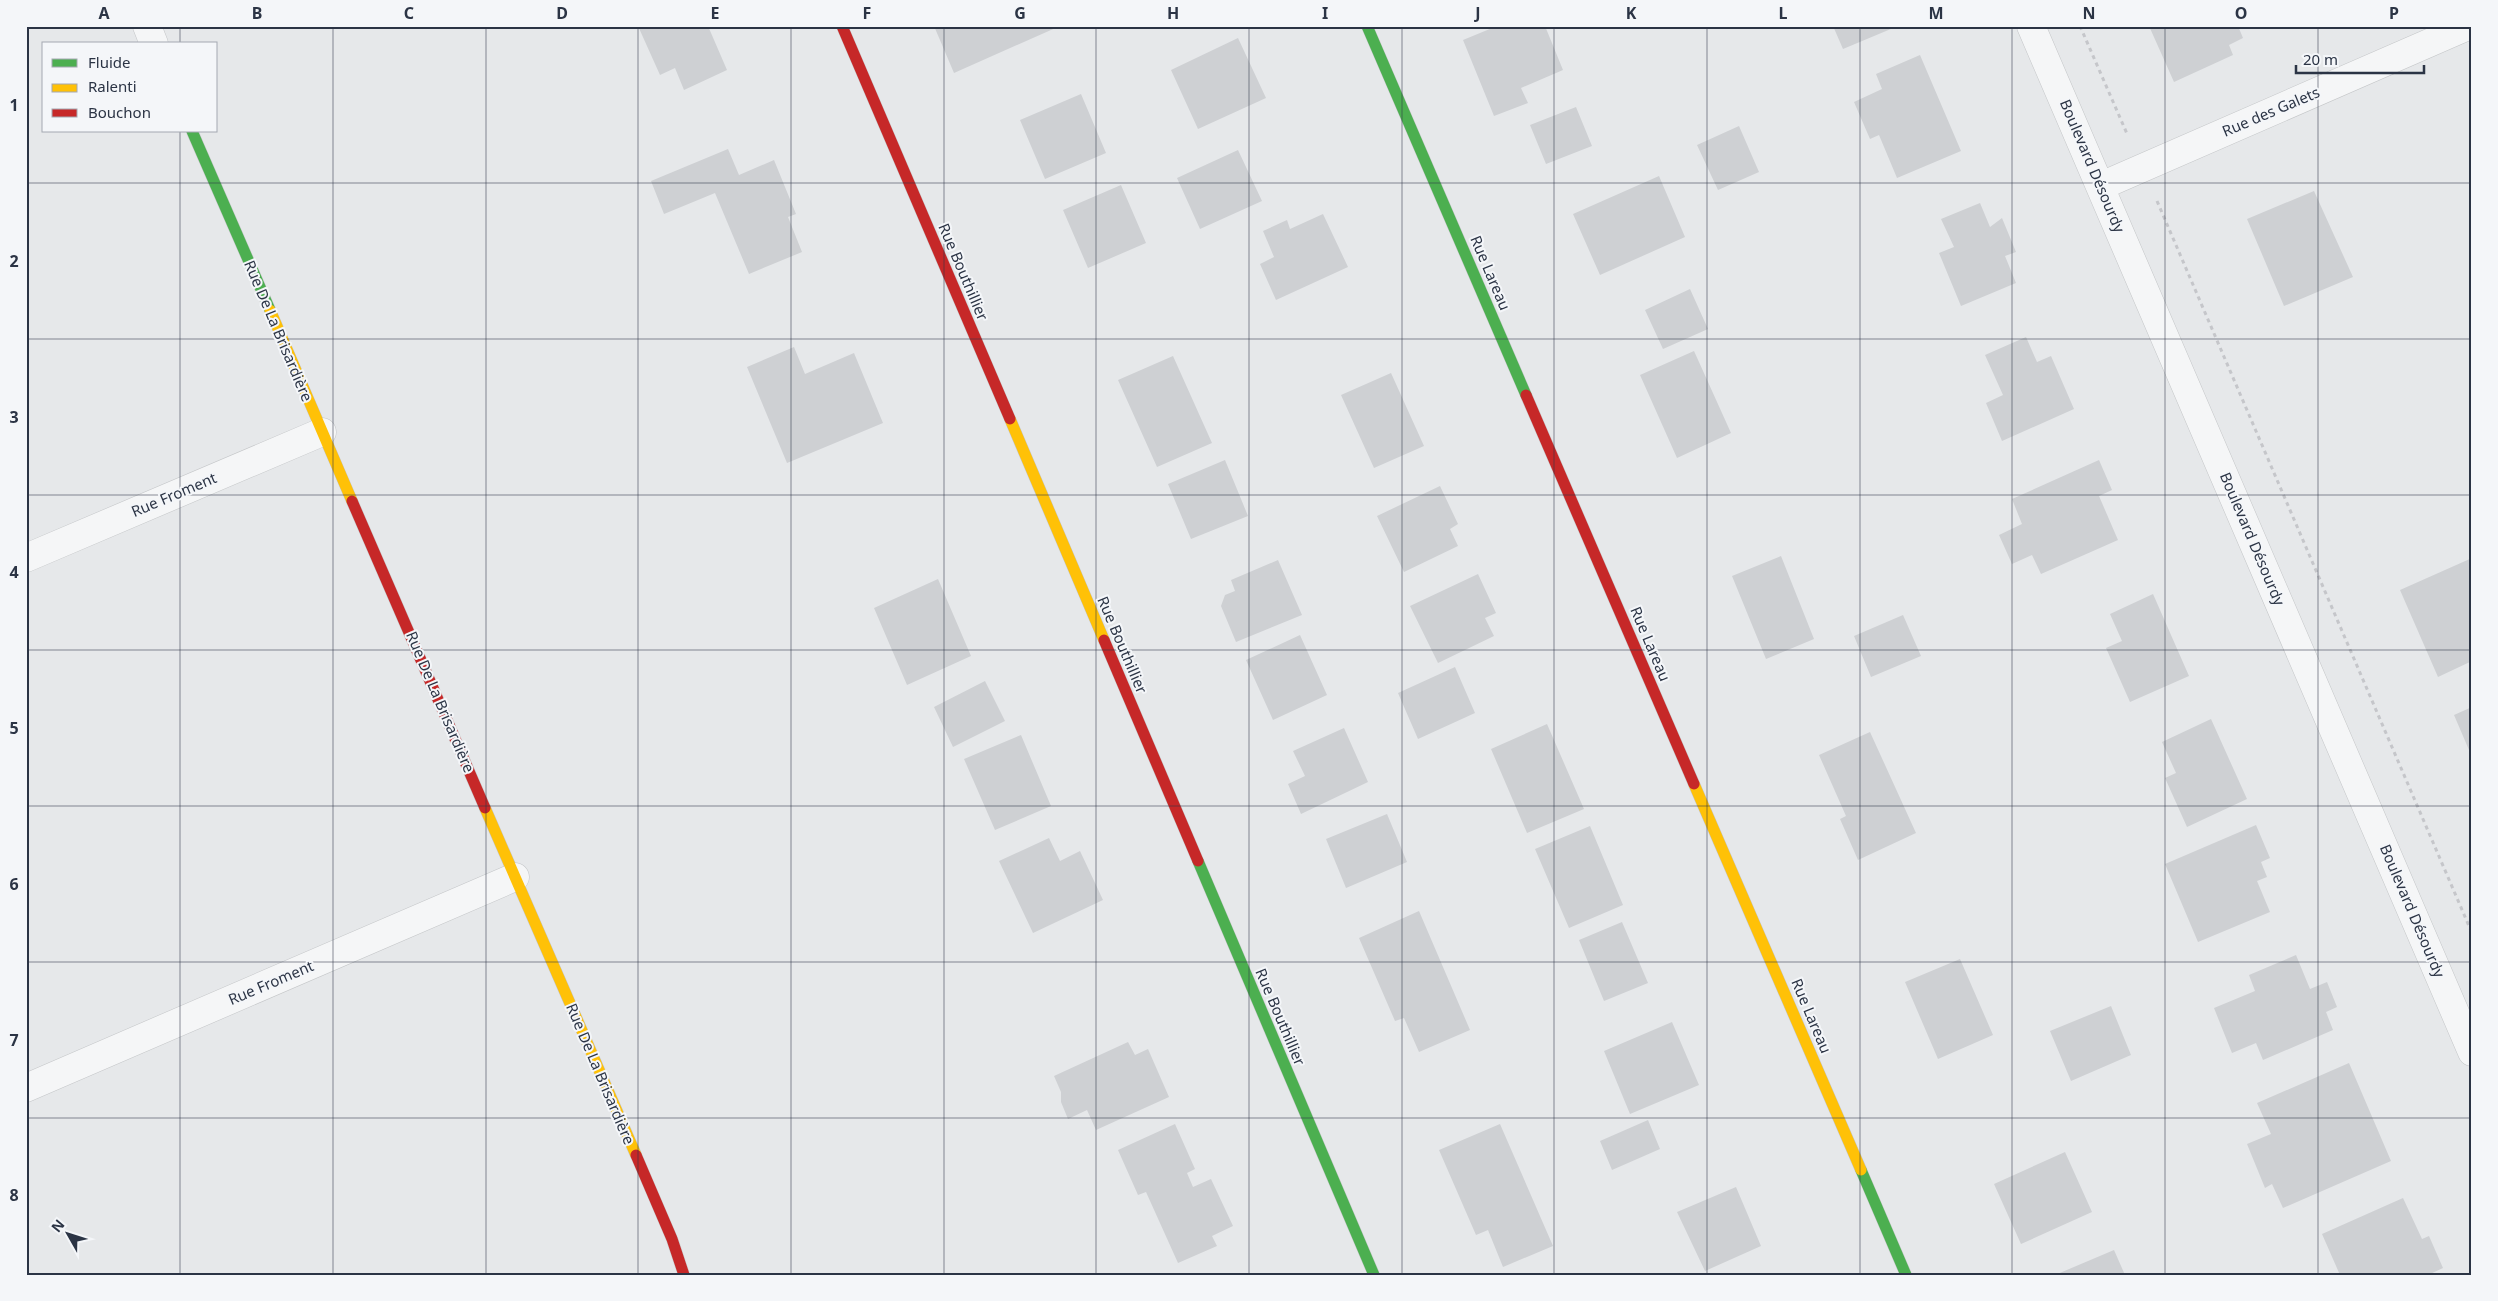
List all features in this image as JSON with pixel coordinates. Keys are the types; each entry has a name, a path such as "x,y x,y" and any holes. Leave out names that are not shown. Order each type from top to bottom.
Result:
{"street":[{"path":"147,26 153,42"},
{"name":"Rue Bouthillier","path":"842,26 1374,1275"},
{"name":"Rue Lareau","path":"1367,26 1906,1275"},
{"name":"Boulevard Désourdy","path":"2032,26 2472,1052"},
{"name":"Rue des Galets","path":"2101,186 2468,26"},
{"name":"Rue De La Brisardière","path":"192,132 672,1239 684,1275"},
{"name":"Rue Froment","path":"26,558 322,432"},
{"name":"Rue Froment","path":"26,1088 515,877"}],"path":[{"path":"2080,26 2123,125"},
{"path":"2158,204 2472,933"}],"building":[{"path":"638,26 708,26 727,70 684,90 675,68 660,75"},
{"path":"934,26 1060,26 954,73"},
{"path":"1497,26 1545,26 1563,70 1521,88 1528,103 1494,116 1463,40"},
{"path":"1833,26 1898,26 1843,49"},
{"path":"2149,26 2238,26 2243,38 2229,45 2233,55 2174,82"},
{"path":"1238,38 1266,98 1198,129 1171,70"},
{"path":"1920,55 1961,151 1897,178 1879,135 1870,139 1854,102 1882,89 1876,74"},
{"path":"1081,94 1106,153 1045,179 1020,120"},
{"path":"1576,107 1592,146 1546,164 1530,125"},
{"path":"1739,126 1759,172 1718,190 1697,145"},
{"path":"728,149 739,175 774,160 796,214 788,217 802,252 749,274 715,193 664,214 651,181"},
{"path":"1238,150 1262,201 1200,229 1177,178"},
{"path":"1659,176 1685,237 1600,275 1573,214"},
{"path":"1121,185 1146,243 1088,268 1063,210"},
{"path":"2314,191 2353,277 2284,306 2247,219"},
{"path":"1980,203 1990,227 2002,218 2016,252 2005,256 2016,283 1961,306 1939,253 1954,247 1941,219"},
{"path":"1323,214 1348,267 1276,300 1260,264 1274,257 1263,231 1287,220 1290,229"},
{"path":"1690,289 1708,329 1663,349 1645,310"},
{"path":"2026,337 2037,362 2051,356 2074,409 2002,441 1986,403 2003,395 1985,355"},
{"path":"794,347 805,374 854,353 883,423 787,463 747,367"},
{"path":"1694,351 1731,433 1677,458 1640,375"},
{"path":"1173,356 1212,443 1157,467 1118,380"},
{"path":"1391,373 1424,446 1374,468 1341,395"},
{"path":"1225,460 1248,516 1191,539 1168,484"},
{"path":"2099,460 2112,490 2099,496 2118,540 2041,574 2032,555 2012,564 1999,535 2022,524 2012,499"},
{"path":"1440,486 1458,524 1450,529 1458,546 1404,572 1377,516"},
{"path":"1781,556 1814,639 1766,659 1732,576"},
{"path":"2472,558 2472,661 2438,677 2400,590"},
{"path":"1278,560 1302,615 1236,642 1221,606 1225,595 1235,591 1231,580"},
{"path":"1478,574 1496,613 1485,618 1494,636 1438,663 1410,606"},
{"path":"938,579 971,656 907,685 874,608"},
{"path":"2153,594 2189,676 2130,702 2106,648 2122,641 2110,614"},
{"path":"1903,615 1921,656 1871,677 1854,636"},
{"path":"1300,635 1327,695 1273,720 1246,660"},
{"path":"1455,667 1475,713 1418,739 1398,693"},
{"path":"985,681 1005,721 953,747 934,707"},
{"path":"2472,707 2472,757 2454,715"},
{"path":"2211,719 2247,799 2187,827 2165,778 2176,773 2162,742"},
{"path":"1547,724 1584,809 1527,833 1491,749"},
{"path":"1344,728 1368,782 1301,814 1288,784 1305,776 1293,751"},
{"path":"1870,732 1916,833 1858,860 1840,819 1846,816 1819,755"},
{"path":"1021,735 1051,806 995,830 964,759"},
{"path":"1387,814 1407,862 1346,888 1326,839"},
{"path":"2256,825 2270,858 2261,862 2267,877 2257,881 2270,912 2198,942 2165,864"},
{"path":"1590,826 1623,905 1569,928 1535,849"},
{"path":"1049,838 1060,861 1080,851 1103,900 1033,933 999,861"},
{"path":"1419,911 1470,1030 1419,1052 1404,1018 1395,1021 1359,938"},
{"path":"1622,922 1648,983 1604,1001 1579,940"},
{"path":"2296,955 2310,989 2327,982 2337,1007 2326,1012 2333,1030 2263,1060 2256,1043 2232,1053 2214,1008 2255,991 2249,975"},
{"path":"1960,959 1993,1035 1938,1059 1905,982"},
{"path":"2111,1006 2131,1055 2071,1081 2050,1031"},
{"path":"1672,1022 1699,1085 1630,1114 1604,1051"},
{"path":"1128,1042 1135,1055 1148,1049 1169,1097 1096,1130 1087,1110 1068,1119 1061,1102 1061,1092 1054,1076"},
{"path":"2349,1063 2391,1161 2283,1208 2272,1184 2265,1188 2247,1144 2271,1134 2257,1103"},
{"path":"1648,1120 1660,1149 1612,1170 1600,1141"},
{"path":"1175,1124 1195,1169 1187,1173 1193,1187 1211,1179 1233,1226 1212,1236 1217,1246 1178,1263 1146,1192 1138,1195 1118,1150"},
{"path":"1500,1124 1553,1246 1503,1267 1488,1230 1476,1235 1439,1150"},
{"path":"2065,1152 2092,1212 2021,1244 1994,1184"},
{"path":"1736,1187 1761,1246 1705,1271 1677,1212"},
{"path":"2403,1198 2422,1239 2429,1236 2443,1268 2428,1275 2340,1275 2322,1234"},
{"path":"2114,1250 2125,1275 2055,1275"}],"traffic: fast":[{"path":"1367,26 1526,395"},
{"path":"192,132 270,310"},
{"path":"1198,861 1374,1275"},
{"path":"1861,1170 1906,1275"}],"traffic: slow":[{"path":"270,310 352,501"},
{"path":"1010,419 1104,640"},
{"path":"1694,784 1861,1170"},
{"path":"485,808 636,1155"}],"traffic: jam":[{"path":"842,26 1010,419"},
{"path":"1526,395 1694,784"},
{"path":"352,501 485,808"},
{"path":"1104,640 1198,861"},
{"path":"636,1155 672,1239 684,1275"}]}
